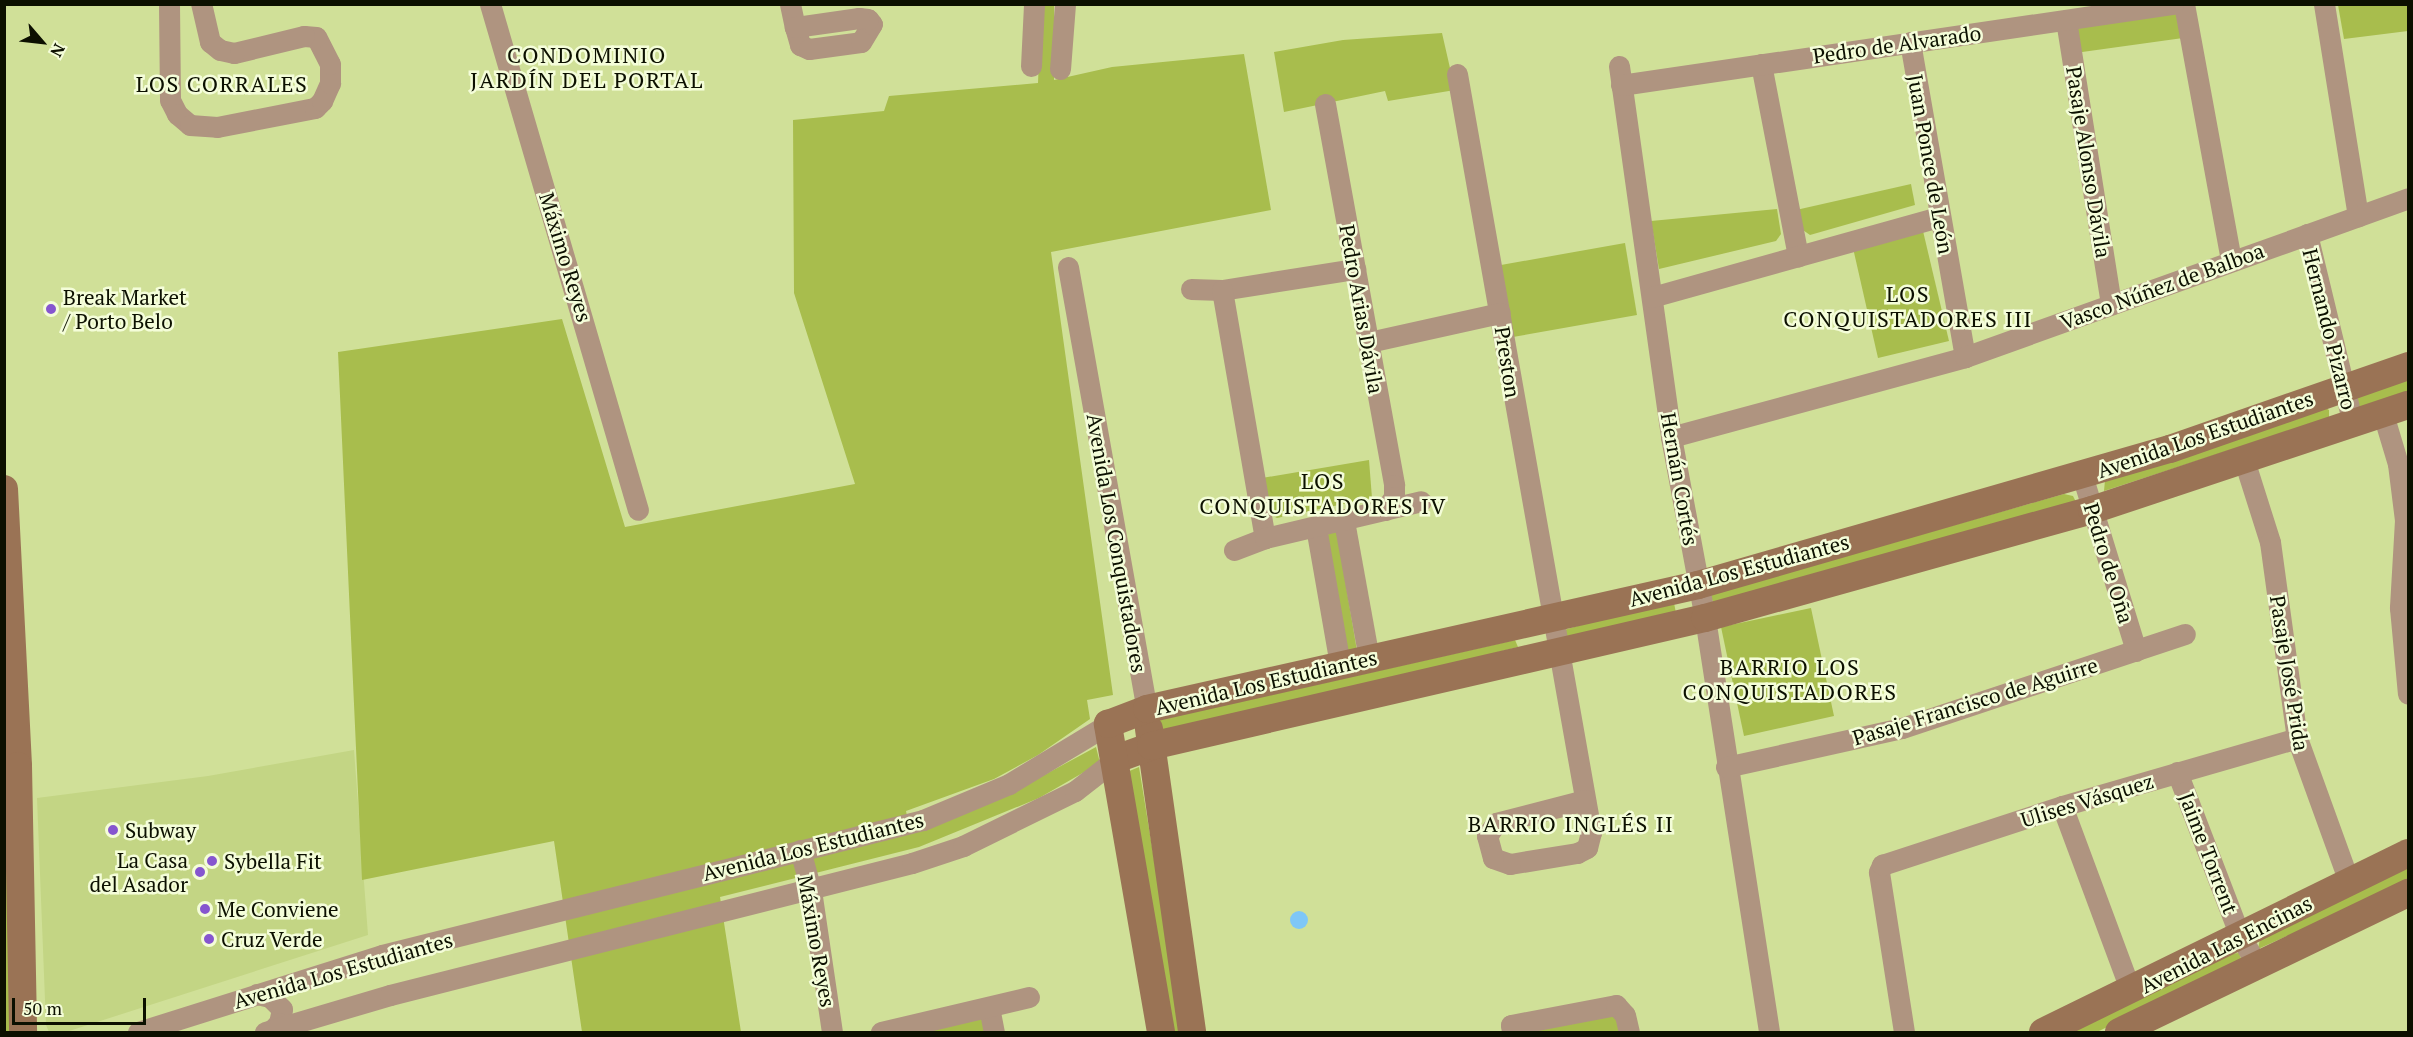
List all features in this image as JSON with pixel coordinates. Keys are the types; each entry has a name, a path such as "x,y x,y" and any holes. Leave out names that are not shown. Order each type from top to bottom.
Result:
{"street":[{"path":"169,4 170,100 177,114 190,125 217,127 315,108 322,101 330,83 330,64 316,37 304,36 234,53 220,50 210,42 201,4"},
{"name":"Máximo Reyes","path":"490,4 638,510"},
{"path":"790,4 795,27"},
{"path":"1031,66 1034,4"},
{"path":"1060,69 1065,4"},
{"name":"Pedro de Alvarado","path":"1620,75 1761,64 2173,4"},
{"path":"2184,4 2231,261"},
{"path":"2324,4 2358,216"},
{"name":"Pasaje Alonso Dávila","path":"2066,20 2111,304"},
{"name":"Juan Ponce de León","path":"1910,42 1965,357"},
{"path":"1761,64 1798,256"},
{"name":"Preston","path":"1457,74 1500,313 1556,652 1585,800 1590,839 1582,851 1510,864 1493,858 1487,836 1496,823 1585,800"},
{"name":"Hernán Cortés","path":"1620,75 1671,437 1705,618 1726,767 1769,1032"},
{"name":"Pedro Arias Dávila","path":"1325,104 1395,490 1385,510"},
{"name":"Vasco Núñez de Balboa","path":"1671,437 1965,357 2409,198"},
{"path":"1652,297 1939,217"},
{"name":"Hernando Pizarro","path":"2307,234 2353,424"},
{"name":"Avenida Los Conquistadores","path":"1068,267 1147,709 1192,1032"},
{"path":"1191,289 1222,290 1354,269"},
{"path":"1222,290 1265,538"},
{"path":"1369,342 1500,313"},
{"name":"Avenida Los Estudiantes","path":"138,1032 382,955 923,820 997,790 1108,724 1147,709 1551,616 1698,585 2170,449 2409,366"},
{"path":"2396,409 2398,464 2405,520 2401,626 2409,694"},
{"name":"Avenida Los Estudiantes","path":"268,1031 390,995 811,890 963,846 1075,791 1116,759 1151,746 1705,618 2092,510 2396,409"},
{"name":"Pasaje José Prida","path":"2244,460 2270,542 2297,738 2349,882"},
{"name":"Pedro de Oña","path":"2082,475 2136,651"},
{"path":"4,489 13,960 23,1032"},
{"path":"1234,550 1265,538 1421,501"},
{"path":"1344,521 1369,658"},
{"path":"1316,527 1340,664"},
{"name":"Pasaje Francisco de Aguirre","path":"1726,767 1902,728 2186,634"},
{"path":"1108,724 1116,759 1161,1032"},
{"name":"Ulises Vásquez","path":"1904,1032 1880,868 2062,806 2297,738"},
{"name":"Jaime Torrent","path":"2177,772 2240,936 2258,966"},
{"path":"2062,806 2131,992"},
{"name":"Máximo Reyes","path":"800,850 811,890 832,1032"},
{"name":"Avenida Las Encinas","path":"2043,1032 2131,992 2409,854"},
{"name":"Avenida Las Encinas","path":"2119,1032 2409,893"},
{"path":"257,994 270,997 282,1009 279,1023 268,1031"},
{"path":"881,1032 1029,997"},
{"path":"1512,1032 1511,1025 1616,1005 1625,1015 1629,1032"},
{"path":"989,1007 994,1032"}],"shaded area":[{"path":"1041,5 1054,5 1054,80 1112,67 1244,54 1271,210 1051,252 1113,695 1087,700 1090,719 1038,755 994,779 906,811 911,834 1009,794 1096,747 1100,763 1039,798 919,847 720,897 741,1032 582,1032 554,841 362,880 338,352 562,319 625,527 855,484 794,293 793,120 884,111 889,96 1038,83"},
{"path":"2338,5 2408,5 2408,31 2344,39"},
{"path":"2179,10 2183,38 2075,53 2071,25"},
{"path":"1442,33 1455,90 1388,101 1385,91 1284,112 1274,52 1343,40"},
{"path":"1911,184 1915,205 1810,235 1800,228 1796,210"},
{"path":"1777,209 1781,234 1776,241 1659,269 1651,221"},
{"name":"LOS CONQUISTADORES III","path":"1923,231 1949,341 1878,358 1853,248"},
{"path":"1625,243 1637,315 1513,337 1501,265"},
{"path":"2408,377 2408,392 2361,408 2354,405 2357,395"},
{"path":"2323,406 2329,410 2329,418 2104,491 2105,480"},
{"name":"LOS CONQUISTADORES IV","path":"1369,460 1372,498 1277,518 1267,513 1262,478"},
{"path":"2064,494 2073,496 2076,502 1714,605 1710,594"},
{"path":"1337,531 1357,651 1346,653 1327,538 1329,532"},
{"path":"1673,598 1676,613 1569,642 1564,630"},
{"name":"BARRIO LOS CONQUISTADORES","path":"1811,608 1834,716 1744,736 1721,627"},
{"path":"1515,640 1518,647 1162,737 1158,720"},
{"path":"4,661 20,1032 4,1032"},
{"path":"354,750 368,935 66,1032 49,1032 46,1025 37,798 208,776"},
{"path":"1139,767 1183,1032 1169,1032 1127,772"},
{"path":"2408,867 2408,882 2258,949 2260,939"},
{"path":"2239,953 2242,961 2097,1032 2064,1032 2229,954"},
{"path":"1615,1012 1623,1032 1527,1032"},
{"path":"984,1014 987,1032 909,1032"}],"water":[{"path":"1295,911 1303,911 1308,916 1306,927 1295,929 1290,924 1290,916"}],"place":[{"name":"Break Market / Porto Belo","path":"51,309"},
{"name":"Subway","path":"113,830"},
{"name":"Sybella Fit","path":"212,861"},
{"name":"La Casa del Asador","path":"200,872"},
{"name":"Me Conviene","path":"205,909"},
{"name":"Cruz Verde","path":"209,939"}],"district":[{"name":"CONDOMINIO JARDÍN DEL PORTAL","path":"587,66"},
{"name":"LOS CORRALES","path":"222,84"},
{"name":"LOS CONQUISTADORES III","path":"1908,306"},
{"name":"LOS CONQUISTADORES IV","path":"1323,492"},
{"name":"BARRIO LOS CONQUISTADORES","path":"1790,678"},
{"name":"BARRIO INGLÉS II","path":"1571,824"}]}
